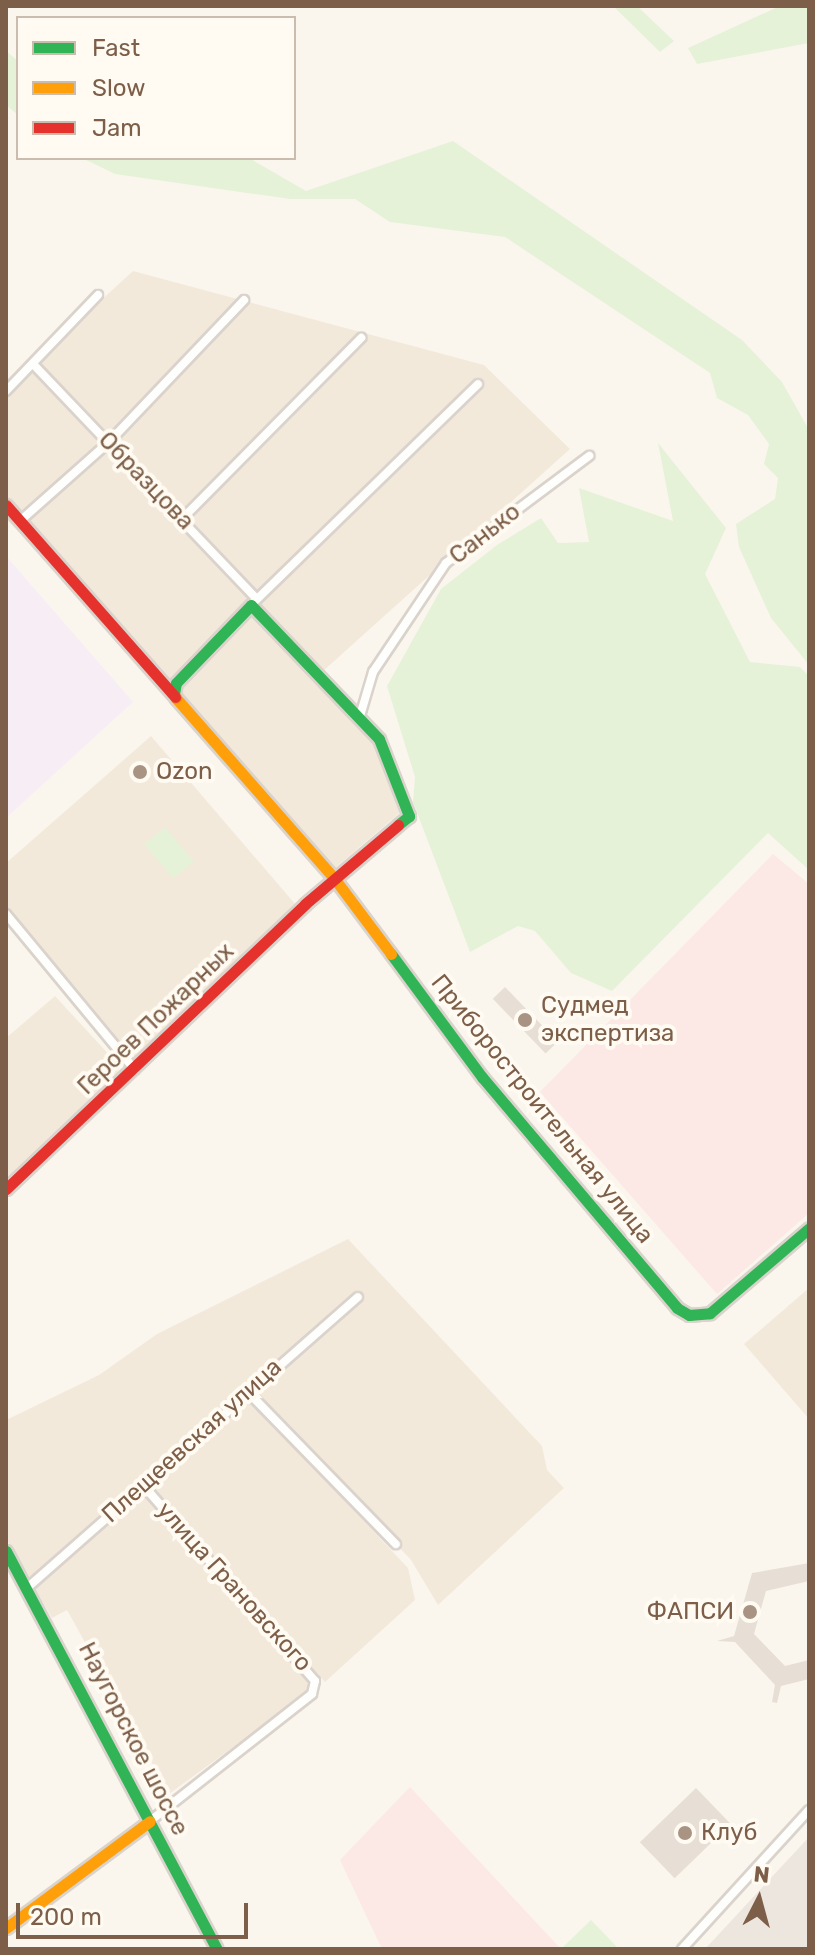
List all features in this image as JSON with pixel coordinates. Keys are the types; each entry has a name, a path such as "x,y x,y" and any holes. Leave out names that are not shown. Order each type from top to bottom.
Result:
{"main road":[{"name":"Приборостроительная улица","path":"6,505 334,878 502,1103 677,1308 698,1315 710,1313 809,1228"},
{"path":"174,694 176,683 254,602 360,716 379,739 409,816 334,878"},
{"name":"Героев Пожарных","path":"6,1189 135,1070 334,878"},
{"name":"Наугорское шоссе","path":"6,1551 28,1587 217,1949"},
{"path":"6,1928 150,1821"}],"street":[{"path":"6,391 98,295"},
{"path":"20,521 109,442 244,300"},
{"path":"182,519 361,338"},
{"name":"Образцова","path":"34,365 182,519 254,602"},
{"path":"254,602 478,384"},
{"name":"Санько","path":"360,716 373,672 446,563 589,456"},
{"path":"6,914 135,1070"},
{"name":"Плещеевская улица","path":"28,1587 246,1390 358,1297"},
{"path":"246,1390 396,1544"},
{"name":"улица Грановского","path":"142,1484 313,1675 312,1694 150,1821"},
{"path":"682,1949 809,1810"}],"shaded area":[{"path":"133,271 484,365 570,449 312,681 378,744 403,810 335,868 175,688 6,519 6,387"},
{"path":"6,556 133,702 6,818"},
{"path":"151,736 296,905 135,1063 6,910 6,863"},
{"path":"773,854 809,884 809,1213 717,1294 540,1092"},
{"path":"55,996 125,1072 6,1182 6,1038"},
{"path":"348,1239 542,1446 547,1470 564,1488 438,1605 411,1560 246,1384 31,1579 6,1539 6,1420 99,1375 157,1334"},
{"path":"809,1288 809,1419 744,1344"},
{"path":"247,1397 408,1568 415,1600 325,1682 146,1484"},
{"path":"143,1489 310,1677 306,1694 169,1794 67,1610 52,1618 34,1587"},
{"path":"410,1787 561,1949 382,1949 340,1860"},
{"path":"809,1837 809,1949 705,1949"}],"green space":[{"path":"613,6 637,6 674,41 660,52"},
{"path":"780,6 809,6 809,43 697,64 688,48"},
{"path":"6,51 16,59 16,113 6,105"},
{"path":"453,141 742,340 782,382 809,430 809,665 771,618 739,547 736,524 775,499 778,478 764,464 769,444 748,415 717,398 710,373 505,237 390,222 355,199 290,199 115,174 86,160 252,160 306,191"},
{"path":"658,443 726,528 705,574 750,662 800,667 809,676 809,870 768,833 612,991 571,973 535,931 518,926 470,952 413,802 415,777 387,686 441,589 497,545 541,518 558,543 589,542 579,488 673,521"},
{"path":"165,827 194,861 173,879 144,844"},
{"path":"591,1920 619,1949 561,1949"}],"building":[{"name":"Судмед экспертиза","path":"505,987 558,1042 546,1053 493,999"},
{"name":"ФАПСИ","path":"809,1563 809,1581 766,1591 754,1634 785,1666 809,1660 809,1679 781,1686 777,1703 772,1702 775,1685 735,1642 717,1641 734,1636 752,1573"},
{"name":"Клуб","path":"696,1788 731,1824 675,1878 640,1842"}],"traffic: fast":[{"path":"174,694 176,683 251,605 379,739 409,816 398,825"},
{"path":"391,954 482,1077 677,1308 689,1315 710,1313 809,1228"},
{"path":"6,1551 217,1949"}],"traffic: slow":[{"path":"175,697 334,878 391,954"},
{"path":"6,1928 150,1821"}],"traffic: jam":[{"path":"6,505 175,697"},
{"path":"6,1189 305,904 398,825"}],"place":[{"name":"Ozon","path":"140,772"},
{"name":"Судмед экспертиза","path":"525,1020"},
{"name":"ФАПСИ","path":"750,1612"},
{"name":"Клуб","path":"685,1833"}]}
